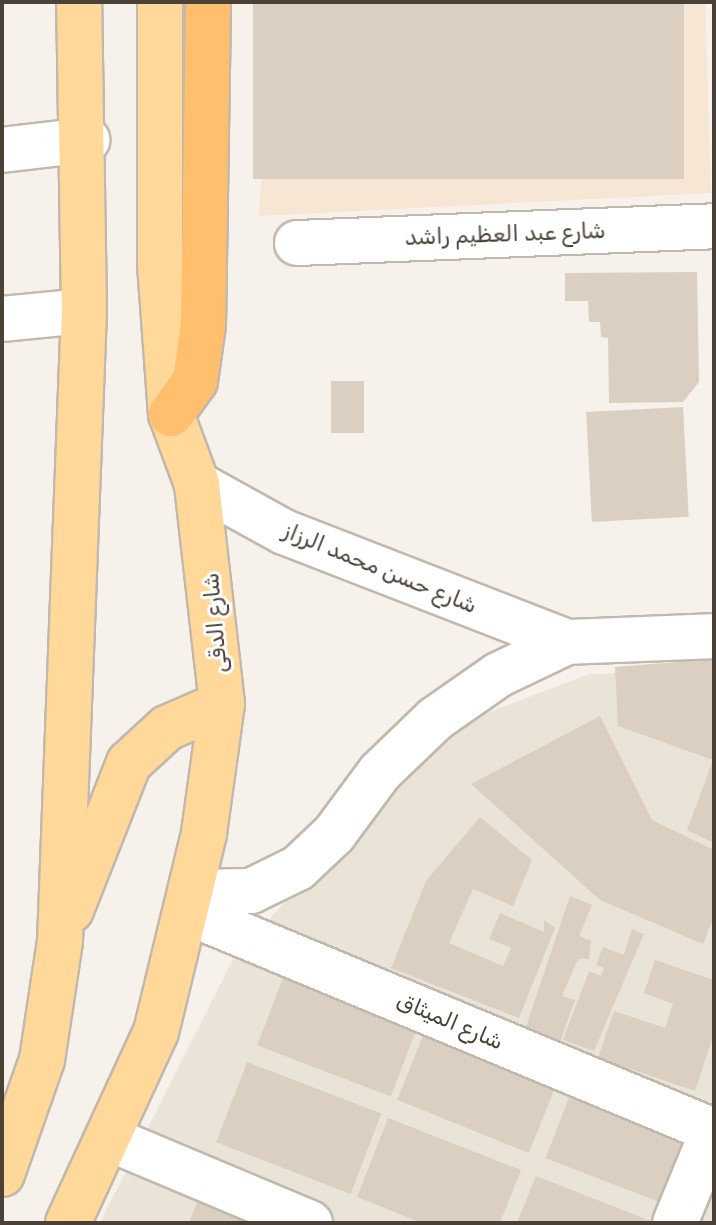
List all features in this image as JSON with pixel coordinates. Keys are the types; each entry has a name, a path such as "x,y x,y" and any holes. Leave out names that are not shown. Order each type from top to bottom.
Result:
{"highway":[{"path":"171,414 195,381 209,161 208,2"}],"main road":[{"path":"2,1174 42,1060 60,941 84,311 87,140 79,2"},
{"name":"شارع الدقى","path":"68,1223 110,1139 156,1032 188,902 222,704 197,484 171,414 160,263 160,2"},
{"path":"60,941 129,763 167,728 222,704"}],"street":[{"path":"2,150 87,140"},
{"name":"شارع عبد العظيم راشد","path":"297,243 714,226"},
{"path":"2,319 84,311"},
{"name":"شارع حسن محمد الرزاز","path":"197,484 284,532 567,642"},
{"name":"شارع حسن محمد الرزاز","path":"188,902 251,891 298,868 435,719 498,675 567,642 714,636"},
{"name":"شارع الميثاق","path":"188,902 714,1130"},
{"path":"675,1223 714,1130"},
{"path":"110,1139 310,1223"}],"shaded area":[{"path":"272,2 705,2 711,193 259,216"},
{"path":"714,671 714,1223 100,1223 234,957 445,729 589,674"}],"building":[{"path":"253,2 684,2 684,179 253,179"},
{"path":"697,272 699,382 683,402 609,403 608,338 601,337 600,322 589,322 588,301 565,301 565,273"},
{"path":"331,381 364,381 364,433 331,433"},
{"path":"683,407 689,517 592,522 586,412"},
{"path":"714,659 714,843 687,830 713,760 618,726 615,667"},
{"path":"600,716 652,820 714,850 714,916 703,944 600,900 471,784"},
{"path":"480,817 532,860 513,906 473,889 449,943 503,966 511,948 489,939 500,913 544,932 544,920 555,928 519,1018 391,968 426,881"},
{"path":"570,896 592,905 579,936 591,941 589,959 578,959 562,996 575,1000 560,1042 526,1027"},
{"path":"632,929 644,934 594,1051 563,1040 589,971 601,976 604,968 596,965 603,947 624,955"},
{"path":"655,960 714,980 714,1033 695,1091 598,1058 614,1011 665,1028 673,1004 644,993"},
{"path":"288,965 422,1016 391,1097 257,1045"},
{"path":"429,1021 561,1074 529,1153 397,1100"},
{"path":"247,1062 381,1114 351,1194 216,1142"},
{"path":"576,1079 710,1130 679,1210 546,1158"},
{"path":"388,1118 521,1170 500,1223 422,1223 357,1197"},
{"path":"536,1176 656,1223 517,1223"},
{"path":"200,1195 270,1223 189,1223"}]}
